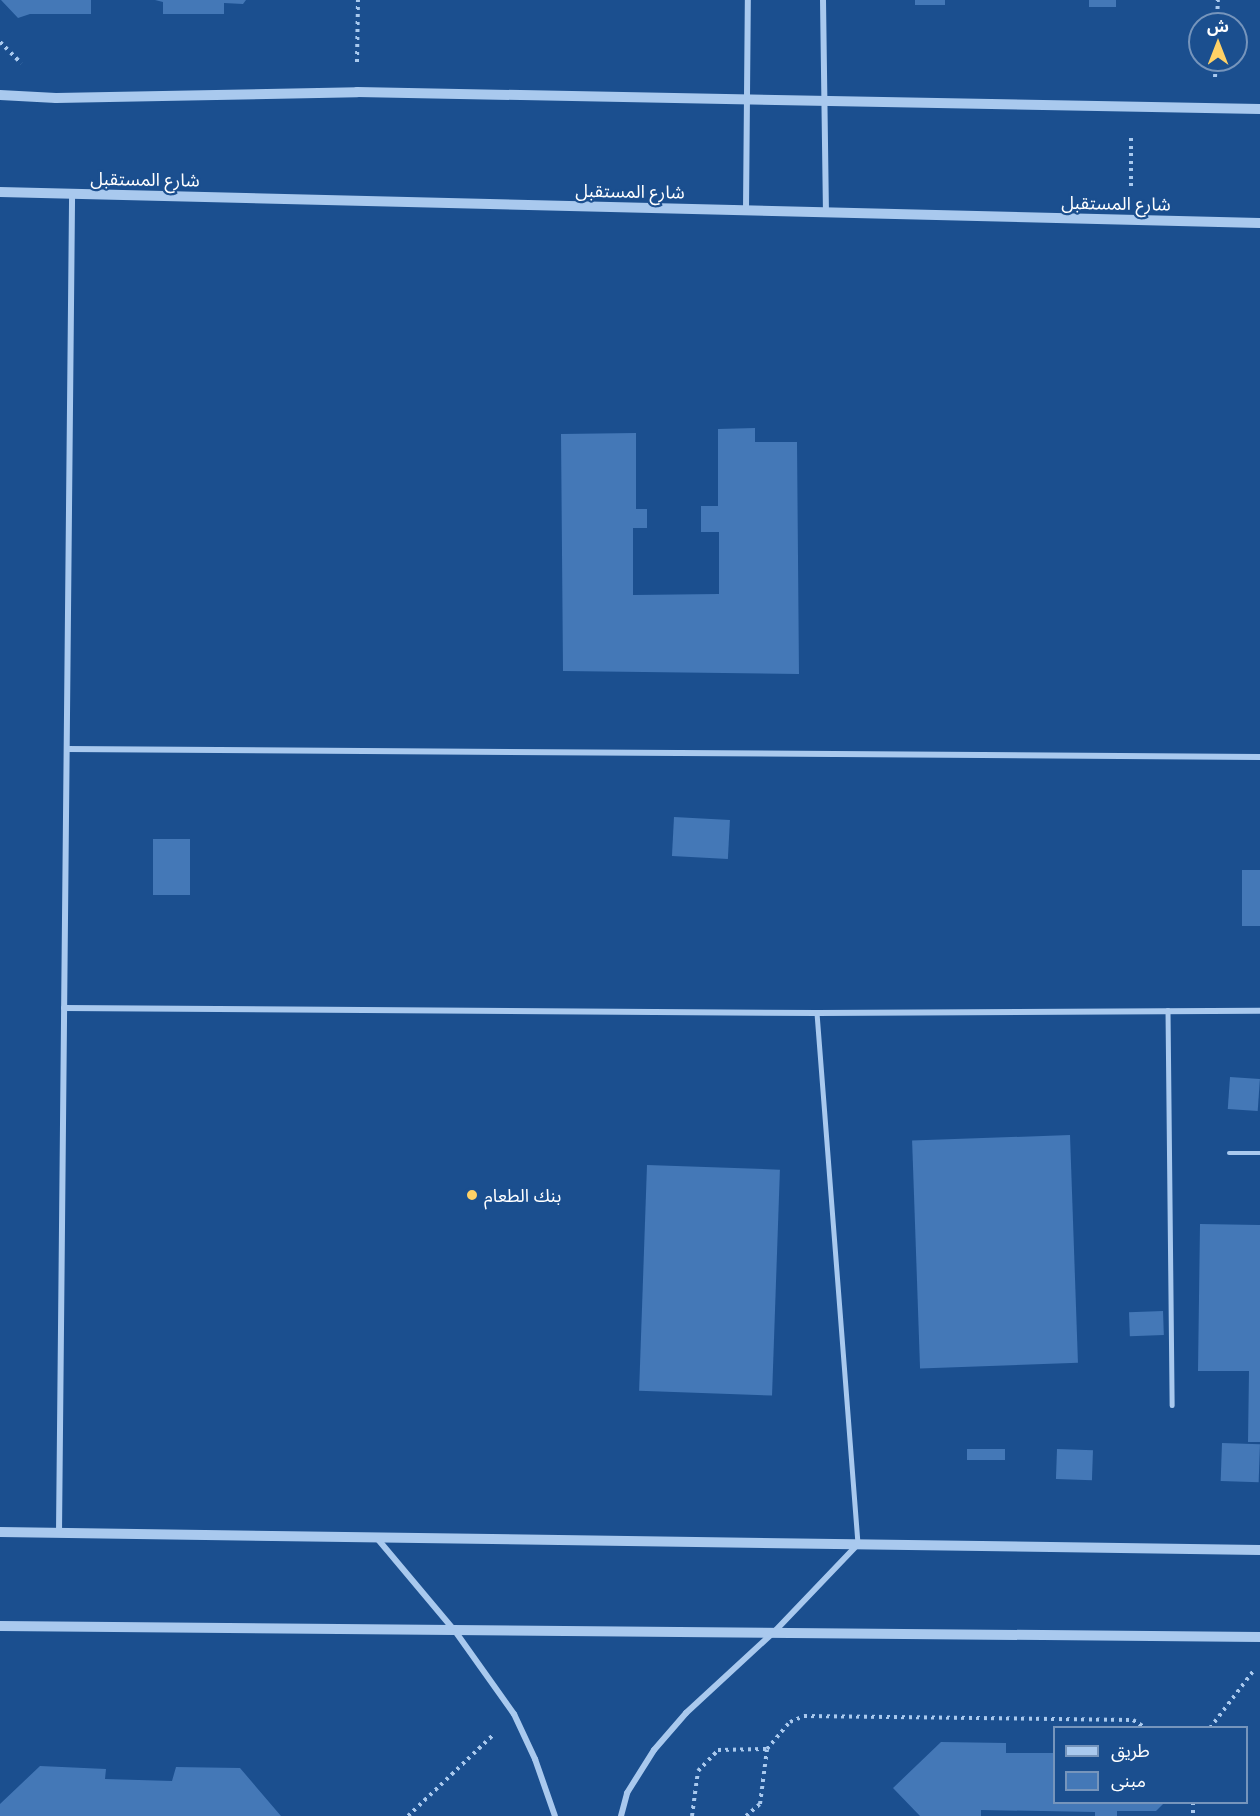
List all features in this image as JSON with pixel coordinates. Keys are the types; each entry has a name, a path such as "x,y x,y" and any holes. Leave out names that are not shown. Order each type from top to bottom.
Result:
{"street":[{"path":"746,210 748,0"},
{"path":"824,0 826,213"},
{"path":"0,95 56,98 357,92 1260,109"},
{"name":"شارع المستقبل","path":"0,192 1260,223"},
{"path":"60,1533 72,194"},
{"path":"67,749 1260,757"},
{"path":"64,1008 817,1013 1260,1011"},
{"path":"0,1532 1260,1550"},
{"path":"376,1536 455,1631 514,1714 535,1759 555,1816"},
{"path":"621,1816 627,1793 654,1750 686,1713 775,1631 858,1544"},
{"path":"0,1626 1260,1637"}],"lane":[{"path":"1168,1010 1172,1405"},
{"path":"817,1013 858,1544"},
{"path":"1229,1152 1260,1154"}],"path":[{"path":"357,92 358,0"},
{"path":"1131,107 1131,220"},
{"path":"1212,1726 1260,1662"},
{"path":"408,1816 514,1714"},
{"path":"748,1816 760,1804 767,1749 790,1722 804,1716 1134,1720 1143,1726"},
{"path":"692,1816 699,1771 718,1750 767,1749"}],"building":[{"path":"1,0 91,0 91,14 30,14 18,18"},
{"path":"155,0 246,0 243,4 224,3 224,14 163,14 163,2"},
{"path":"915,0 945,0 945,5 915,5"},
{"path":"1089,0 1116,0 1116,7 1089,7"},
{"path":"755,428 755,442 797,442 799,674 563,671 561,434 636,433 636,509 647,509 647,528 633,528 633,595 719,594 719,532 701,532 701,506 718,506 718,429"},
{"path":"674,817 730,820 728,859 672,856"},
{"path":"153,839 190,839 190,895 153,895"},
{"path":"1242,870 1260,870 1260,926 1242,926"},
{"path":"1230,1077 1260,1079 1258,1111 1228,1109"},
{"path":"1070,1135 1078,1363 920,1368 912,1141"},
{"path":"647,1165 780,1170 772,1396 639,1391"},
{"path":"1200,1224 1260,1225 1260,1442 1248,1442 1249,1371 1198,1371"},
{"path":"1163,1311 1164,1335 1130,1336 1129,1312"},
{"path":"1222,1443 1260,1444 1259,1482 1221,1481"},
{"path":"967,1449 1005,1449 1005,1460 967,1460"},
{"path":"1057,1449 1093,1450 1092,1480 1056,1479"},
{"path":"941,1742 1006,1743 1006,1753 1053,1753 1053,1804 1163,1804 1156,1811 1117,1811 1117,1816 1095,1816 1095,1812 981,1810 981,1816 920,1816 893,1788"},
{"path":"40,1766 106,1769 105,1779 172,1781 176,1767 240,1768 281,1816 0,1816 0,1804"}],"place":[{"name":"بنك الطعام","path":"472,1195"}]}
